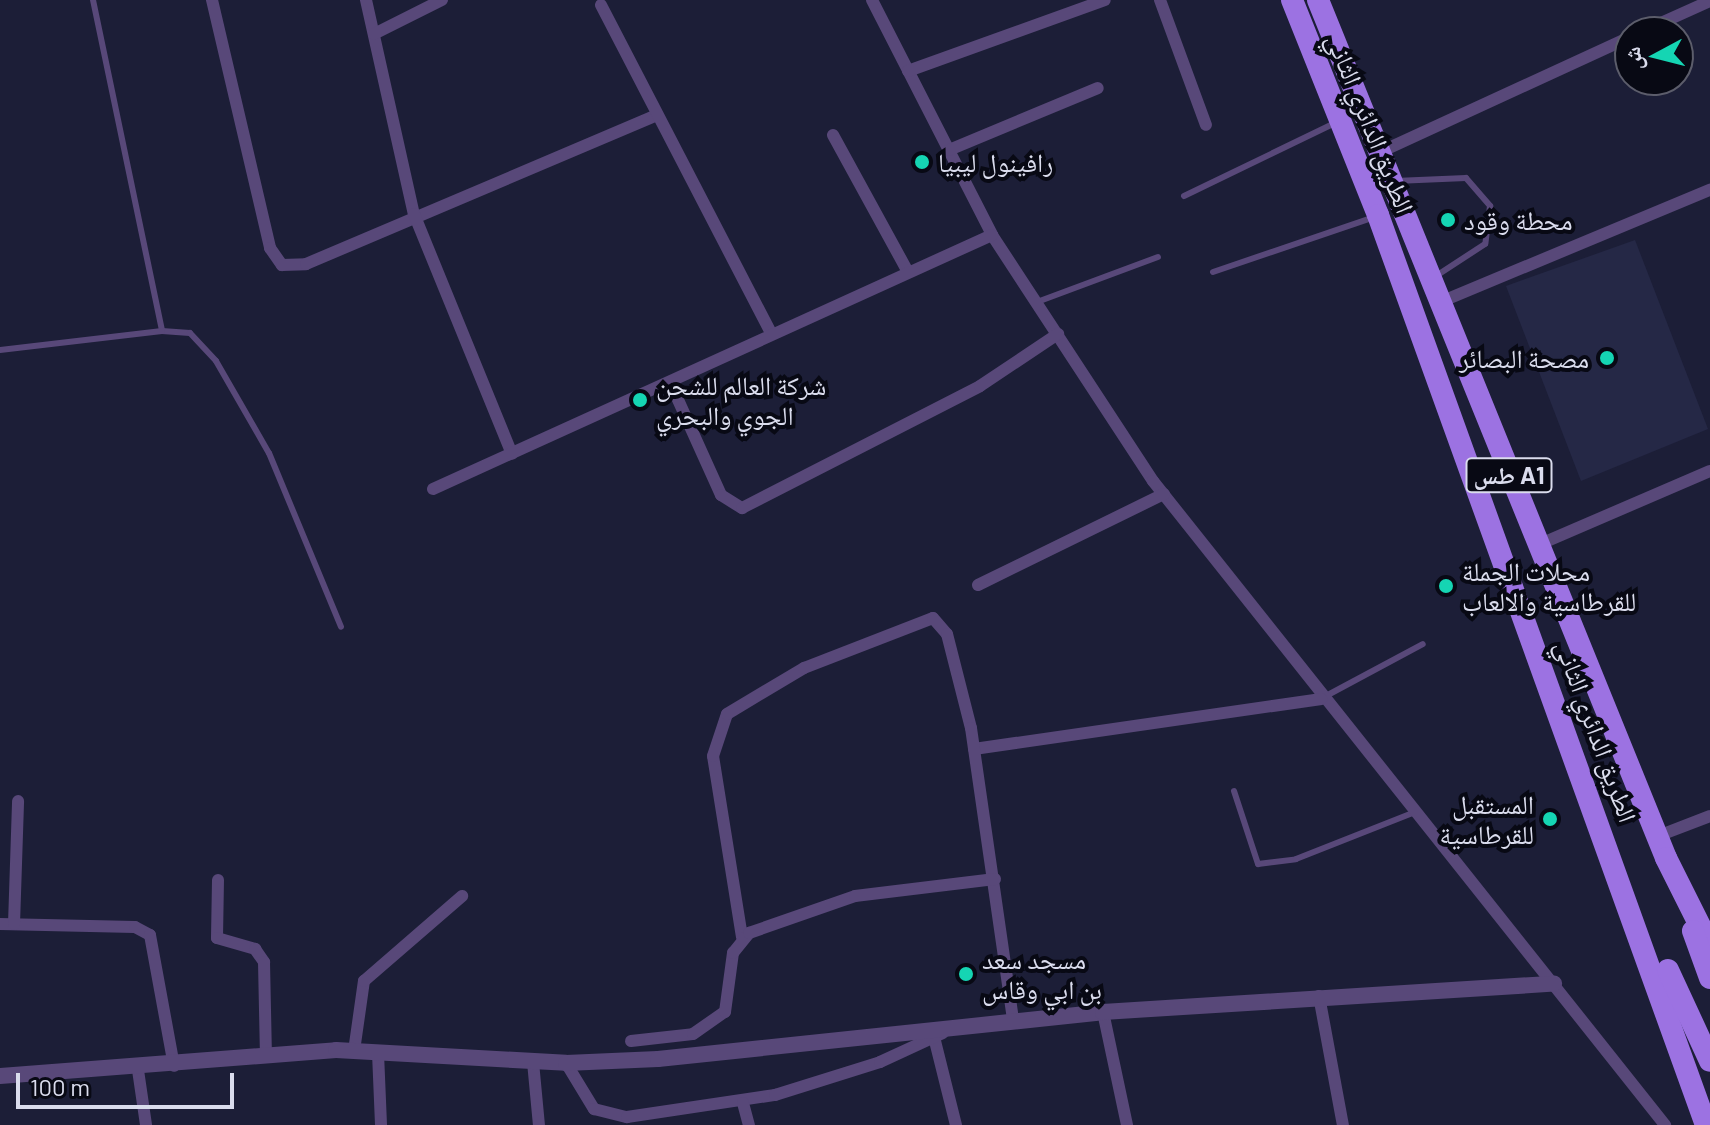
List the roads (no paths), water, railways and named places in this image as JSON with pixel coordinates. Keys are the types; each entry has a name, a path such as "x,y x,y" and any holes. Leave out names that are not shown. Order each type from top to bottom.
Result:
{"highway":[{"name":"الطريق الدائري الثاني","path":"1292,0 1378,215 1706,1125"},
{"name":"الطريق الدائري الثاني","path":"1318,0 1438,303 1666,858 1710,946"},
{"path":"1425,343 1673,984 1710,1061"},
{"path":"1666,858 1710,978"}],"street":[{"path":"212,0 276,258 292,268 414,214 657,115"},
{"path":"366,0 414,214 512,454"},
{"path":"374,34 442,0"},
{"path":"872,0 992,235 1164,494 1321,699 1665,1125"},
{"path":"908,71 1105,0"},
{"path":"1160,0 1206,125"},
{"path":"1677,16 1710,1"},
{"path":"601,5 771,333"},
{"path":"1378,153 1614,44"},
{"path":"949,150 1098,88"},
{"path":"833,135 908,272"},
{"path":"1438,303 1710,190"},
{"path":"433,489 992,235"},
{"path":"670,382 721,495 742,508 980,386 1058,334"},
{"path":"1538,545 1710,471"},
{"path":"978,585 1164,494"},
{"path":"631,1041 693,1034 725,1012 733,953 742,937 713,756 736,704 857,643 933,618 958,666 995,879 1013,1021"},
{"path":"974,749 1321,699"},
{"path":"14,924 18,801"},
{"path":"1658,836 1710,816"},
{"path":"742,937 855,896 995,879"},
{"path":"218,880 217,938 255,949 264,962 266,1057"},
{"path":"354,1051 364,981 462,896"},
{"path":"0,924 135,927 150,935 174,1066"},
{"path":"0,1076 138,1070 354,1051 566,1063 752,1052 1103,1012 1319,996 1554,984"},
{"path":"1319,996 1343,1125"},
{"path":"1103,1012 1127,1125"},
{"path":"566,1063 587,1101 609,1117 743,1103 862,1069 953,1028"},
{"path":"934,1037 956,1125"},
{"path":"378,1053 381,1125"},
{"path":"533,1062 539,1125"},
{"path":"138,1070 146,1125"},
{"path":"743,1103 749,1125"}],"lane":[{"path":"93,0 162,331"},
{"path":"1184,196 1341,120"},
{"path":"1390,182 1466,178 1490,206 1485,244 1430,281"},
{"path":"1213,272 1378,215"},
{"path":"1037,302 1158,257"},
{"path":"0,350 162,331 190,333 216,361 269,453 341,627"},
{"path":"1321,699 1423,644"},
{"path":"1234,791 1258,864 1296,859 1413,813"}],"place":[{"name":"رافينول ليبيا","path":"922,162"},
{"name":"محطة وقود","path":"1448,220"},
{"name":"مصحة البصائر","path":"1607,358"},
{"name":"شركة العالم للشحن الجوي والبحري","path":"640,400"},
{"name":"محلات الجملة للقرطاسية والالعاب","path":"1446,586"},
{"name":"المستقبل للقرطاسية","path":"1550,819"},
{"name":"مسجد سعد بن ابي وقاس","path":"966,974"}]}
